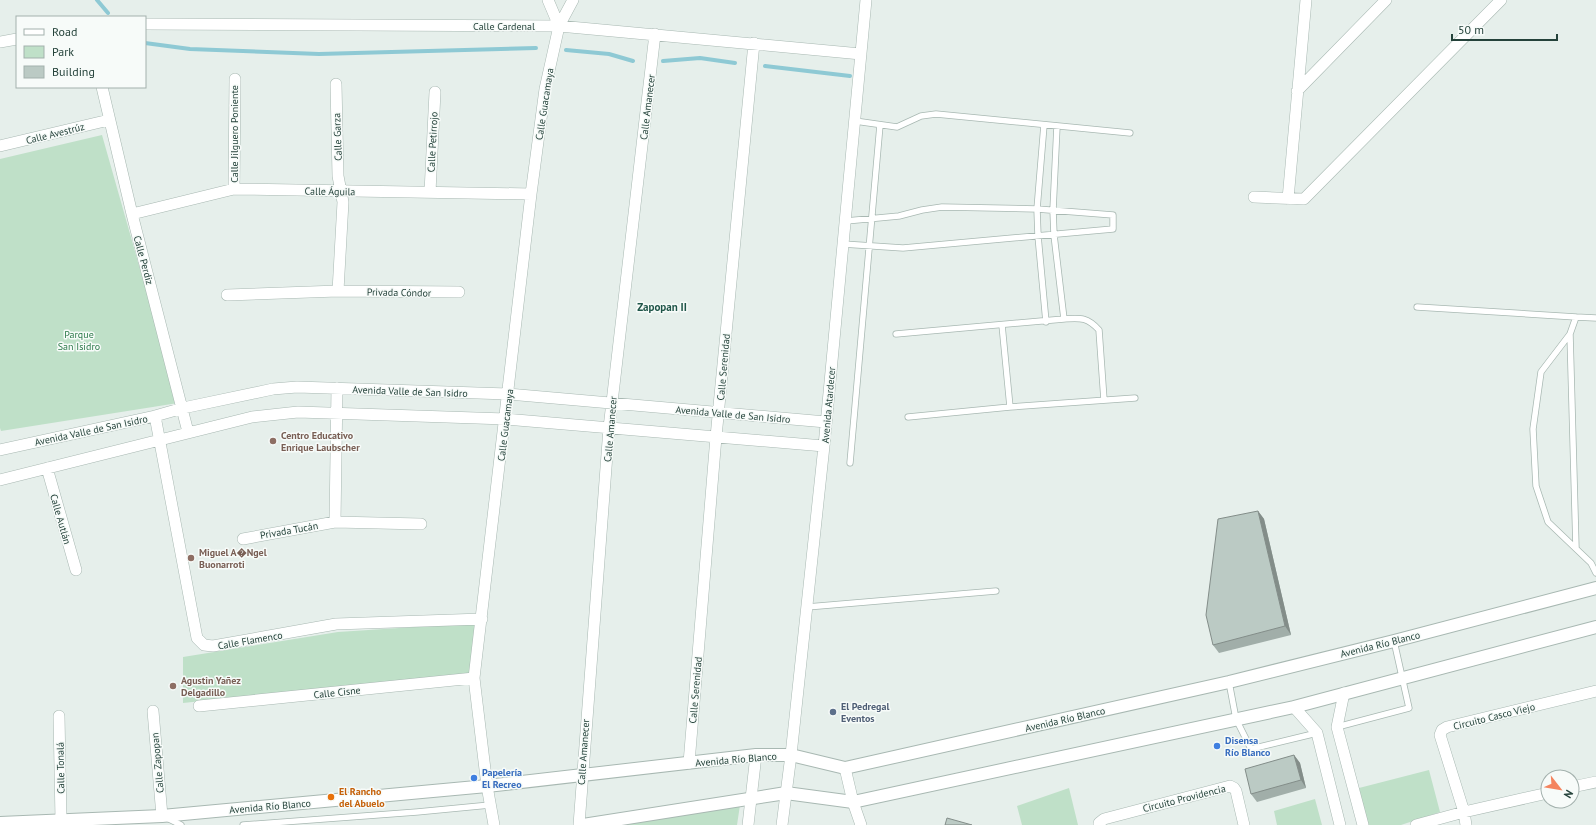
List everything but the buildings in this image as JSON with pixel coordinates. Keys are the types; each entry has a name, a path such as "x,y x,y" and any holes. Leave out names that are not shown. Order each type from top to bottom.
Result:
{"street":[{"path":"548,0 559,26"},
{"name":"Calle Guacamaya","path":"494,825 487,786 474,678 506,419 531,194 545,89 559,26 573,0"},
{"name":"Avenida Atardecer","path":"782,825 791,755 824,446 866,0"},
{"path":"1288,199 1306,0"},
{"path":"1297,91 1386,0"},
{"path":"1254,196 1304,199 1501,0"},
{"name":"Calle Cardenal","path":"146,24 559,26 861,54"},
{"name":"Calle Amanecer","path":"579,825 581,776 609,428 655,34"},
{"path":"0,42 16,39"},
{"name":"Calle Serenidad","path":"689,762 716,437 754,43"},
{"name":"Calle Jilguero Poniente","path":"234,79 234,189"},
{"name":"Calle Garza","path":"336,84 338,176 341,191"},
{"name":"Calle Perdiz","path":"102,88 132,214 188,432"},
{"name":"Calle Petirrojo","path":"430,192 435,92"},
{"name":"Calle Avestrúz","path":"0,146 109,120"},
{"name":"Calle Águila","path":"132,214 234,189 531,194"},
{"path":"338,291 343,202 341,191"},
{"name":"Privada Cóndor","path":"227,295 338,291 459,292"},
{"name":"Avenida Valle de San Isidro","path":"0,450 155,416 183,408 273,389 297,387 508,394 826,422"},
{"path":"335,522 337,388"},
{"path":"0,480 252,417 298,412 336,412 506,419 824,446"},
{"name":"Calle Flamenco","path":"155,416 197,638 204,644 213,646 336,624 482,619"},
{"name":"Calle Autlán","path":"47,468 76,570"},
{"name":"Privada Tucán","path":"243,539 335,522 421,524"},
{"name":"Avenida Río Blanco","path":"0,823 162,816 487,786 756,755 791,755 845,768 1229,682 1394,641 1596,588"},
{"path":"583,825 786,793 853,802 1294,706 1596,627"},
{"name":"Calle Cisne","path":"199,706 474,678"},
{"name":"Circuito Casco Viejo","path":"1466,825 1464,812 1440,735 1442,730 1447,727 1596,691"},
{"path":"1344,694 1337,727 1363,825"},
{"path":"1294,706 1317,733 1340,825"},
{"name":"Calle Zapopan","path":"153,711 162,816"},
{"name":"Calle Tonalá","path":"59,716 61,820"},
{"path":"748,825 756,755"},
{"path":"845,768 853,802 861,825"},
{"path":"1580,785 1596,782"},
{"name":"Circuito Providencia","path":"1099,825 1099,823 1104,819 1230,786 1236,791 1244,825"},
{"path":"1416,825 1464,812 1540,795"}],"lane":[{"path":"855,121 897,127 921,116 936,114 1130,133"},
{"path":"850,463 880,125"},
{"path":"1044,125 1037,209 1046,322"},
{"path":"1057,126 1052,210 1064,319"},
{"path":"843,244 903,248 1113,229 1113,215 1037,209 942,207 899,216 846,221"},
{"path":"1417,307 1576,318 1596,318"},
{"path":"896,334 1046,322 1064,319 1081,318 1091,321 1100,330 1104,400"},
{"path":"1576,318 1570,334 1541,372 1533,429 1536,486 1548,522 1591,563 1596,573"},
{"path":"1002,325 1010,407"},
{"path":"1570,334 1576,548"},
{"path":"908,417 1010,407 1135,398"},
{"path":"807,607 996,591"},
{"path":"1337,727 1409,708 1394,641"},
{"path":"1229,682 1236,719 1251,749 1317,733"},
{"path":"243,825 490,805"},
{"path":"162,816 181,825"}],"green space":[{"name":"Parque San Isidro","path":"102,135 178,403 1,431 0,159"},
{"path":"475,623 470,673 183,703 183,657 338,632"},
{"path":"1429,770 1440,812 1401,825 1367,825 1359,788"},
{"path":"1069,788 1078,825 1022,825 1017,806"},
{"path":"1315,799 1322,825 1277,825 1274,811"},
{"path":"740,805 737,825 620,825"}],"waterway":[{"path":"97,0 108,13"},
{"path":"146,43 190,49 319,54 536,48"},
{"path":"566,50 609,54 633,61"},
{"path":"663,61 700,58 735,63"},
{"path":"765,66 850,76"}],"place":[{"name":"Centro Educativo Enrique Laubscher","path":"273,441"},
{"name":"Miguel A�Ngel Buonarroti","path":"191,558"},
{"name":"Agustin Yañez Delgadillo","path":"173,686"},
{"name":"El Pedregal Eventos","path":"833,712"},
{"name":"Disensa Río Blanco","path":"1217,746"},
{"name":"Papelería El Recreo","path":"474,778"},
{"name":"El Rancho del Abuelo","path":"331,797"}],"district":[{"name":"Zapopan II","path":"662,307"}]}
